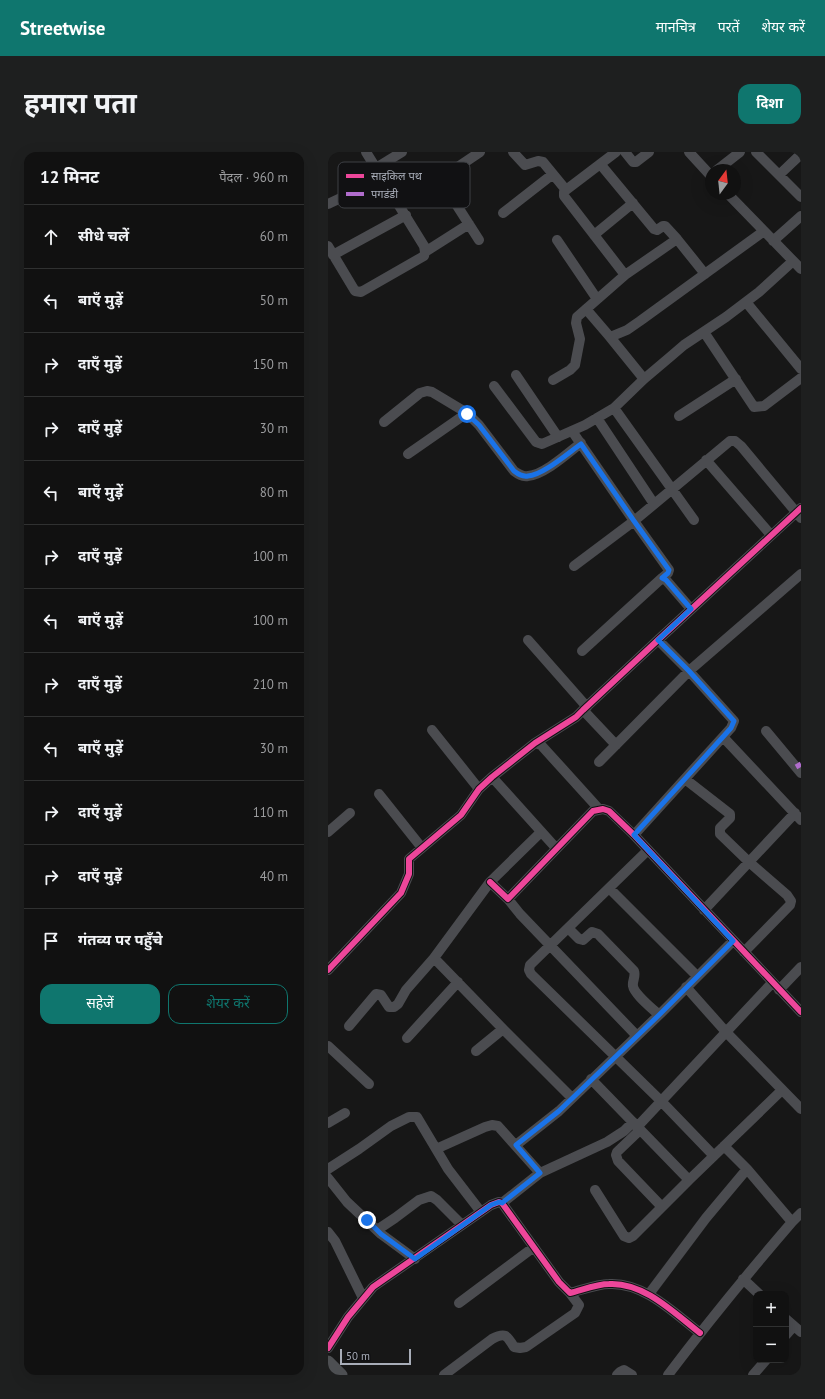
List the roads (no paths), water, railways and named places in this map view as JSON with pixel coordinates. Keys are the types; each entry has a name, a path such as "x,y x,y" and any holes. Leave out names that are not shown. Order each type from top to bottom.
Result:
{"main road":[{"path":"328,1362 341,1375"}],"street":[{"path":"366,152 372,162"},
{"path":"386,162 402,152"},
{"path":"465,162 480,152"},
{"path":"513,152 523,164 527,165 541,161 546,164 566,190"},
{"path":"616,152 566,190 564,192 564,196 625,275"},
{"path":"624,152 633,162 636,162 648,152"},
{"path":"689,152 705,167"},
{"path":"725,164 740,152"},
{"path":"756,152 801,197"},
{"path":"779,175 801,154"},
{"path":"601,164 654,229 657,230 664,226 677,239 705,274"},
{"path":"502,213 553,174"},
{"path":"328,204 338,199"},
{"path":"734,200 801,269"},
{"path":"594,235 633,203"},
{"path":"401,208 424,246 425,252"},
{"path":"459,208 479,240"},
{"path":"333,256 406,215"},
{"path":"774,241 801,216"},
{"path":"328,246 355,291 361,292 421,258 424,256 425,252 469,224"},
{"path":"610,337 627,330 764,231"},
{"path":"553,380 570,370 575,365 580,339 576,319 625,275 677,239"},
{"path":"557,240 597,299"},
{"path":"494,386 536,442 542,444 572,431 614,408 644,379 684,345 759,292 793,261"},
{"path":"746,302 801,369"},
{"path":"586,309 644,379"},
{"path":"704,332 752,405 758,407 764,406 801,378"},
{"path":"516,375 558,437"},
{"path":"679,416 736,379"},
{"path":"384,422 420,393 427,391 432,392 467,414 479,425 514,471 521,476 539,474 581,444"},
{"path":"614,408 694,520"},
{"path":"408,454 467,414"},
{"path":"597,418 654,504"},
{"path":"572,431 669,570 668,573 582,651"},
{"path":"328,970 401,894 409,874 409,860 461,815 479,789 535,743 576,717 771,535 799,512 741,446 735,441 730,441 634,521 574,566"},
{"path":"706,460 771,535"},
{"path":"599,762 689,671 801,574"},
{"path":"662,578 666,580 691,609"},
{"path":"528,640 616,745"},
{"path":"634,835 731,728 734,721 689,671 658,640"},
{"path":"432,730 479,789"},
{"path":"766,731 801,773"},
{"path":"704,910 749,862 798,816 723,737"},
{"path":"535,743 541,745 599,809"},
{"path":"492,777 556,848"},
{"path":"685,779 730,814 730,818 720,828 720,834 787,895 791,901 790,905 744,952"},
{"path":"379,794 422,848"},
{"path":"508,898 593,811 599,809 609,811 634,835 801,1012"},
{"path":"328,832 350,813"},
{"path":"349,1026 376,994 381,995 389,1007 394,1007 398,1004 406,990 434,958 490,882 541,832"},
{"path":"648,850 530,964 529,970 531,974 615,1055 714,1156"},
{"path":"490,882 508,898 520,914 637,1036"},
{"path":"609,888 697,976"},
{"path":"568,928 583,940 592,932 598,934 634,971 635,978 632,984 635,991 659,1015"},
{"path":"516,1145 559,1111 615,1055 659,1015 733,941"},
{"path":"434,958 572,1098"},
{"path":"662,1207 616,1158 617,1152 637,1126 726,1032 776,986 801,967"},
{"path":"407,1038 458,982"},
{"path":"686,987 726,1032 801,1109"},
{"path":"476,1051 503,1029"},
{"path":"328,1046 369,1084"},
{"path":"591,1079 689,1180"},
{"path":"595,1190 624,1236 629,1238 633,1236 782,1090"},
{"path":"328,1123 345,1113"},
{"path":"328,1169 359,1150 391,1126 409,1117 417,1117 448,1168 481,1212"},
{"path":"436,1149 492,1125 498,1126 540,1173"},
{"path":"328,1348 348,1317 373,1288 481,1212 499,1202 502,1203 540,1173 607,1142 624,1131 637,1126"},
{"path":"724,1146 747,1169 792,1222"},
{"path":"649,1294 706,1218 747,1169"},
{"path":"328,1178 347,1202 377,1230 415,1259"},
{"path":"377,1230 419,1200 431,1196 437,1200 462,1226"},
{"path":"444,1375 498,1336 502,1335 508,1337 514,1347 526,1347 575,1313 579,1305 559,1282 502,1203"},
{"path":"668,1375 743,1279 801,1213"},
{"path":"328,1232 335,1241 363,1298"},
{"path":"459,1303 534,1247"},
{"path":"743,1279 756,1291"},
{"path":"570,1293 609,1284 623,1285 649,1294 700,1333"},
{"path":"789,1322 797,1329"},
{"path":"753,1375 763,1363"},
{"path":"617,1375 624,1370 632,1375"}]}
